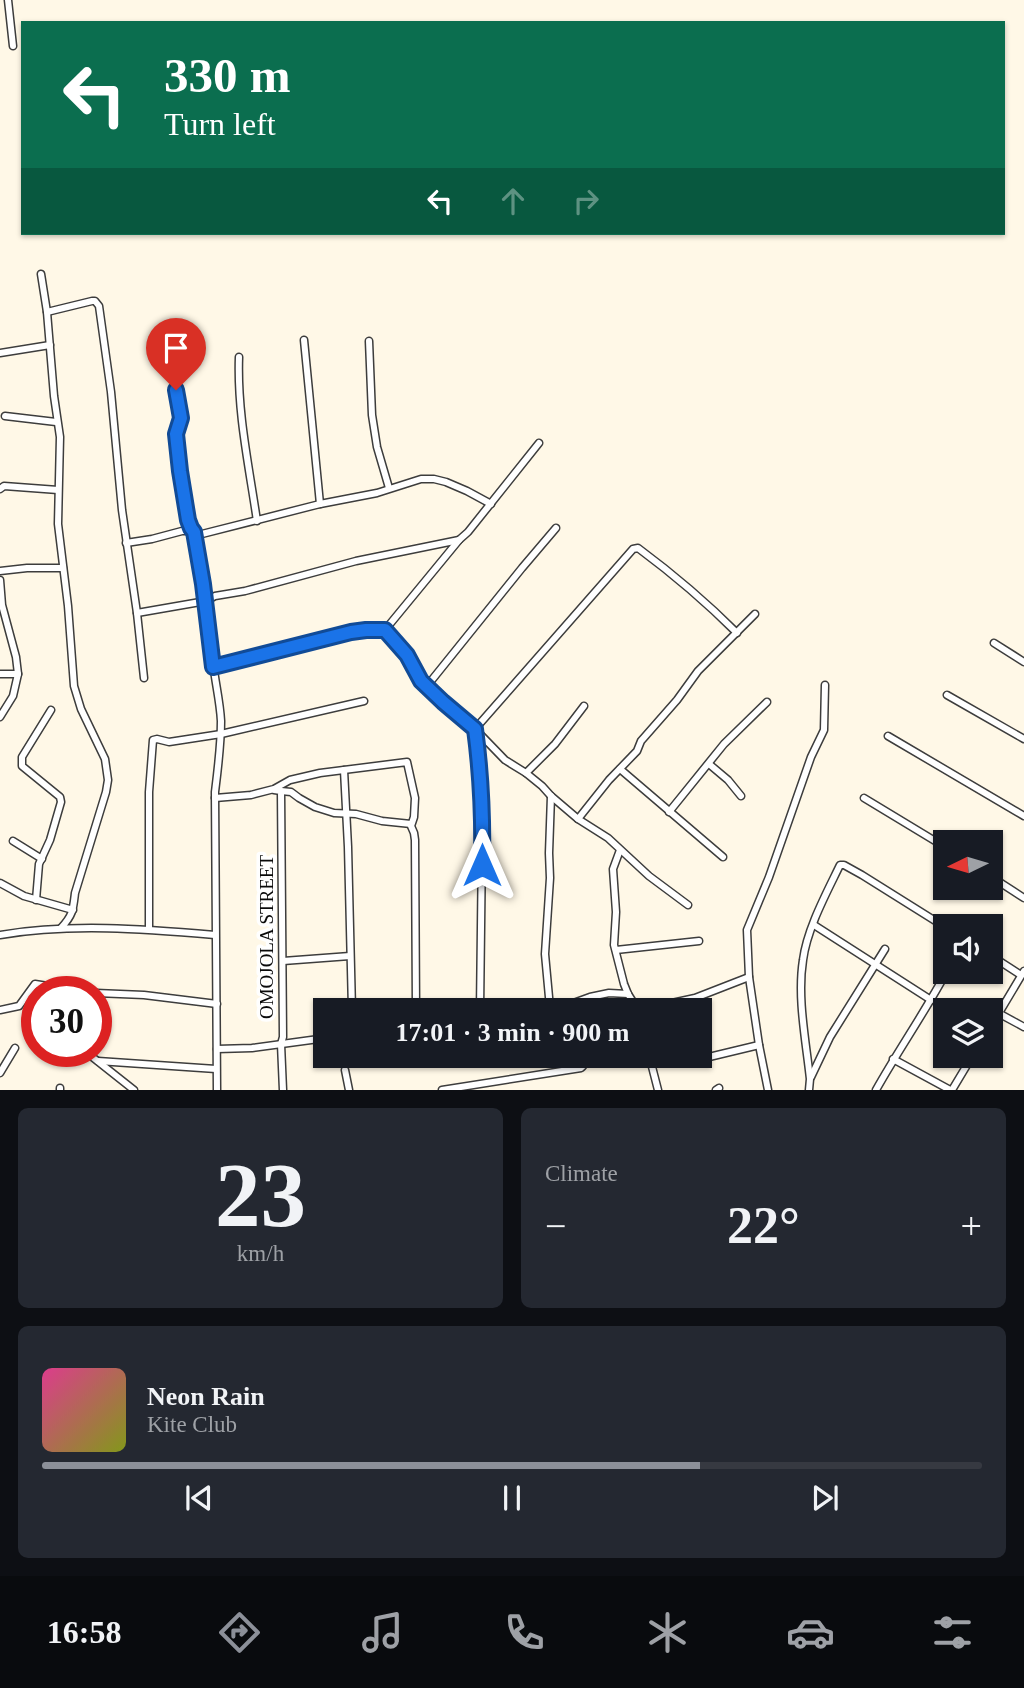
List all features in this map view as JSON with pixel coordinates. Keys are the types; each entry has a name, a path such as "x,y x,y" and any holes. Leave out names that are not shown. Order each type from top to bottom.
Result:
{"street":[{"path":"8,0 13,46"},
{"path":"41,274 47,312 56,422 60,437 58,524 75,686 81,709 105,759 108,780 75,893 72,914 61,928"},
{"path":"47,312 92,301 96,301 99,306 144,678"},
{"path":"304,340 320,504"},
{"path":"369,341 372,415 377,447 389,488"},
{"path":"169,344 181,418 176,434 180,471 206,601 219,697 221,734 215,798 217,1090"},
{"path":"0,354 50,345"},
{"path":"239,357 238,385 242,424 257,521"},
{"path":"5,416 56,422"},
{"path":"385,630 539,443"},
{"path":"126,543 182,531 202,534 320,504 377,493 421,479 434,479 457,486 491,504"},
{"path":"0,489 4,486 58,490"},
{"path":"427,686 556,528"},
{"path":"137,613 206,601 215,596 245,591 356,561 459,540"},
{"path":"480,998 482,844 475,729 633,549 638,548 674,576 737,633"},
{"path":"0,571 64,568"},
{"path":"0,580 1,605 16,657 18,674 13,696 0,717"},
{"path":"578,819 609,780 637,751 641,741 698,671 755,614"},
{"path":"213,667 351,632 385,630 407,655 416,674 427,686 505,760 526,773 578,819 601,833 649,876 688,905"},
{"path":"994,643 1024,662"},
{"path":"0,674 18,674"},
{"path":"768,1090 748,977 747,930 769,877 811,757 824,730 825,685"},
{"path":"947,695 1024,739"},
{"path":"149,929 149,792 152,742 157,739 169,742 221,734 364,701"},
{"path":"668,812 724,744 767,702"},
{"path":"526,773 555,744 584,706"},
{"path":"36,900 38,869 50,840 61,799 22,766 22,758 51,710"},
{"path":"888,736 1024,816"},
{"path":"277,790 290,780 407,762 415,798 415,817 411,824 415,840 416,998"},
{"path":"709,764 741,796"},
{"path":"620,769 723,857"},
{"path":"344,770 352,998"},
{"path":"215,798 277,790 291,792 315,807 334,813 356,814 382,821 411,824"},
{"name":"OMOJOLA STREET","path":"277,790 283,961 283,1090"},
{"path":"549,998 545,954 550,878 551,796"},
{"path":"864,797 933,840"},
{"path":"13,841 42,859"},
{"path":"620,849 613,869 616,912 614,945 631,998"},
{"path":"810,1079 801,995 804,951 815,918 841,864 933,919"},
{"path":"0,883 24,896 72,914 82,928"},
{"path":"1003,884 1024,898"},
{"path":"814,925 931,1000"},
{"path":"0,935 27,930 82,928 149,929 215,935"},
{"path":"616,950 699,942"},
{"path":"808,1090 810,1079 830,1037 885,948"},
{"path":"283,961 350,956"},
{"path":"1003,962 1023,973 1003,1009"},
{"path":"695,998 748,977"},
{"path":"876,1090 940,984"},
{"path":"588,998 609,993 628,994"},
{"path":"112,994 217,1003"},
{"path":"0,1010 21,1003"},
{"path":"1003,1016 1024,1027"},
{"path":"217,1049 252,1048 313,1040"},
{"path":"712,1056 759,1045"},
{"path":"0,1073 15,1048"},
{"path":"893,1059 951,1090 965,1068"},
{"path":"112,1062 216,1069"},
{"path":"105,1067 129,1088"},
{"path":"442,1090 581,1068"},
{"path":"652,1068 658,1090"},
{"path":"345,1070 349,1090"}],"route":[{"path":"176,390 181,418 176,434 180,471 188,520 194,532 201,567 213,667 351,632 385,630 407,655 421,681 475,729 481,801 482,865"}]}
